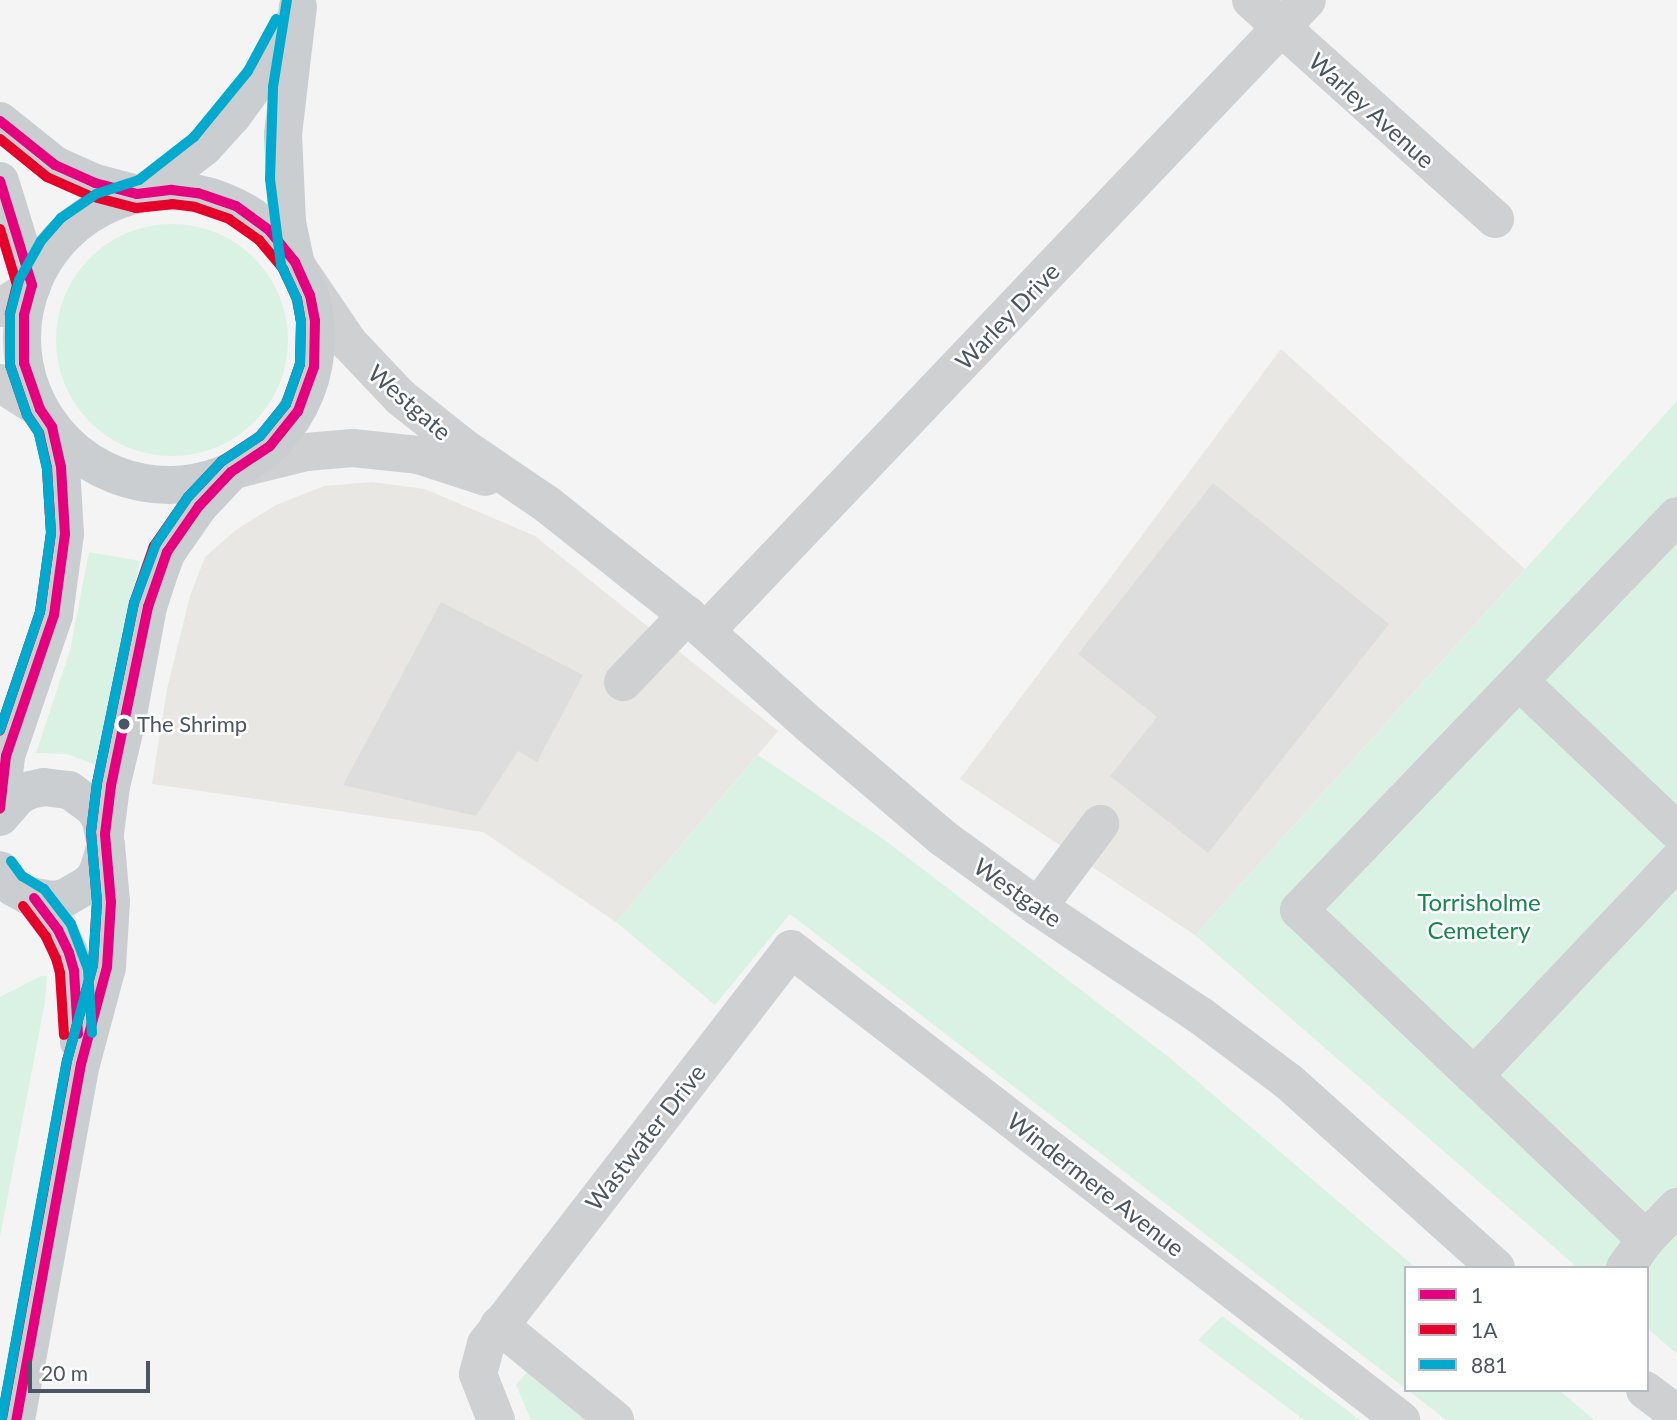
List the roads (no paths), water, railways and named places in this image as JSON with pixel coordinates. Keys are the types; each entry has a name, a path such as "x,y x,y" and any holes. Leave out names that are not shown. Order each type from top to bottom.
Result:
{"main road":[{"path":"21,294 52,249 70,229 102,207 142,193 204,147 233,115 260,78 300,4"},
{"path":"21,899 65,898 89,884 104,860 111,786 127,720 148,607 167,552 199,506 234,471 270,446 298,411 314,367 315,321 310,295 298,266 287,222 283,134 300,4"},
{"path":"0,121 55,165 95,183 142,193 198,193 236,206 269,230 298,266"},
{"path":"0,181 24,315 24,363 46,418 62,479 65,534 54,615 6,756 0,809"},
{"path":"46,418 79,455 111,474 147,484 191,484 234,471"},
{"path":"0,817 12,801 30,790 56,787 83,797 101,820 106,839 110,944 102,991 81,1064 16,1420"},
{"path":"0,870 21,899 58,930 69,953 74,971 81,1064"}],"street":[{"name":"Warley Avenue","path":"1251,0 1495,219"},
{"name":"Warley Drive","path":"623,682 697,623 1307,0"},
{"name":"Westgate","path":"298,266 327,315 370,370 429,422 548,505 697,623 808,724 943,838 1038,907 1201,1016 1289,1082 1494,1266"},
{"path":"0,383 46,418"},
{"name":"Westgate","path":"234,471 306,452 374,449 418,455 459,466 548,505"},
{"path":"1677,516 1299,910 1474,1076 1635,1254 1677,1207"},
{"path":"1519,681 1677,831"},
{"path":"1038,907 1100,824"},
{"path":"1474,1076 1677,861"},
{"name":"Wastwater Drive","path":"496,1420 478,1374 486,1344 791,949"},
{"name":"Windermere Avenue","path":"791,949 1401,1420"},
{"path":"499,1325 615,1420"},
{"path":"1648,1392 1677,1414"}],"place":[{"name":"The Shrimp","path":"124,724"}],"park label":[{"name":"Torrisholme Cemetery","path":"1479,916"}]}
